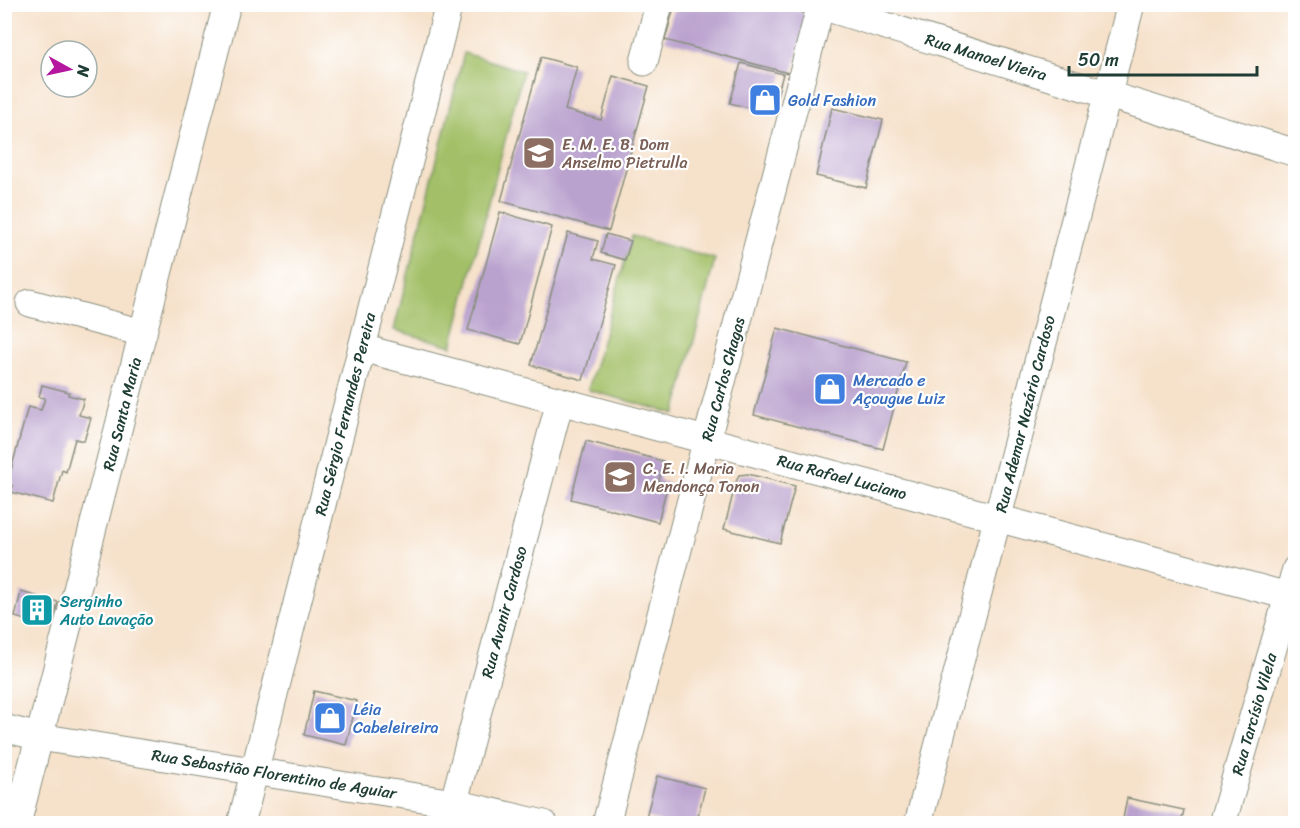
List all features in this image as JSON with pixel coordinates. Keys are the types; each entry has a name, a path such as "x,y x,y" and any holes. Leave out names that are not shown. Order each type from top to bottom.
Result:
{"street":[{"name":"Rua Santa Maria","path":"17,824 227,4"},
{"name":"Rua Sérgio Fernandes Pereira","path":"241,824 449,4"},
{"path":"644,62 659,4"},
{"name":"Rua Ademar Nazário Cardoso","path":"918,824 1131,4"},
{"name":"Rua Manoel Vieira","path":"819,5 1296,153"},
{"name":"Rua Carlos Chagas","path":"606,824 819,5"},
{"path":"30,303 143,333"},
{"name":"Rua Rafael Luciano","path":"362,348 1288,596"},
{"name":"Rua Avanir Cardoso","path":"451,813 560,401"},
{"name":"Rua Tarcísio Vilela","path":"1222,824 1296,569"},
{"name":"Rua Sebastião Florentino de Aguiar","path":"4,729 254,771 451,813 544,824"}],"green space":[{"path":"464,53 523,71 452,346 394,330"},
{"path":"632,236 715,259 675,414 588,390"}],"building":[{"path":"675,4 773,4 808,14 792,74 665,40"},
{"path":"541,57 577,67 565,110 601,120 613,76 649,86 609,231 501,201"},
{"path":"741,63 783,74 772,114 730,103"},
{"path":"832,108 883,120 866,188 816,176"},
{"path":"500,212 552,227 520,344 468,330"},
{"path":"568,233 598,241 593,259 616,265 583,380 531,365"},
{"path":"606,234 631,241 625,260 601,253"},
{"name":"Mercado e Açougue Luiz","path":"777,328 906,362 883,449 754,415"},
{"path":"42,385 69,392 68,395 84,399 79,415 91,418 84,441 75,439 66,472 62,470 53,503 11,492 13,486 7,485 28,407 41,410 45,398 39,397"},
{"path":"586,441 663,461 659,481 668,483 658,522 571,499"},
{"path":"748,474 795,486 780,543 724,529 739,475"},
{"name":"Serginho Auto Lavação","path":"21,592 58,602 52,627 15,617"},
{"name":"Léia Cabeleireira","path":"314,691 357,701 346,745 304,735"},
{"path":"657,776 705,788 696,824 669,824 646,817"},
{"path":"1127,798 1184,810 1181,824 1122,824"}],"place":[{"name":"Gold Fashion","path":"765,100"},
{"name":"E. M. E. B. Dom Anselmo Pietrulla","path":"539,153"},
{"name":"Mercado e Açougue Luiz","path":"830,389"},
{"name":"C. E. I. Maria Mendonça Tonon","path":"620,477"},
{"name":"Serginho Auto Lavação","path":"37,610"},
{"name":"Léia Cabeleireira","path":"330,718"}]}
